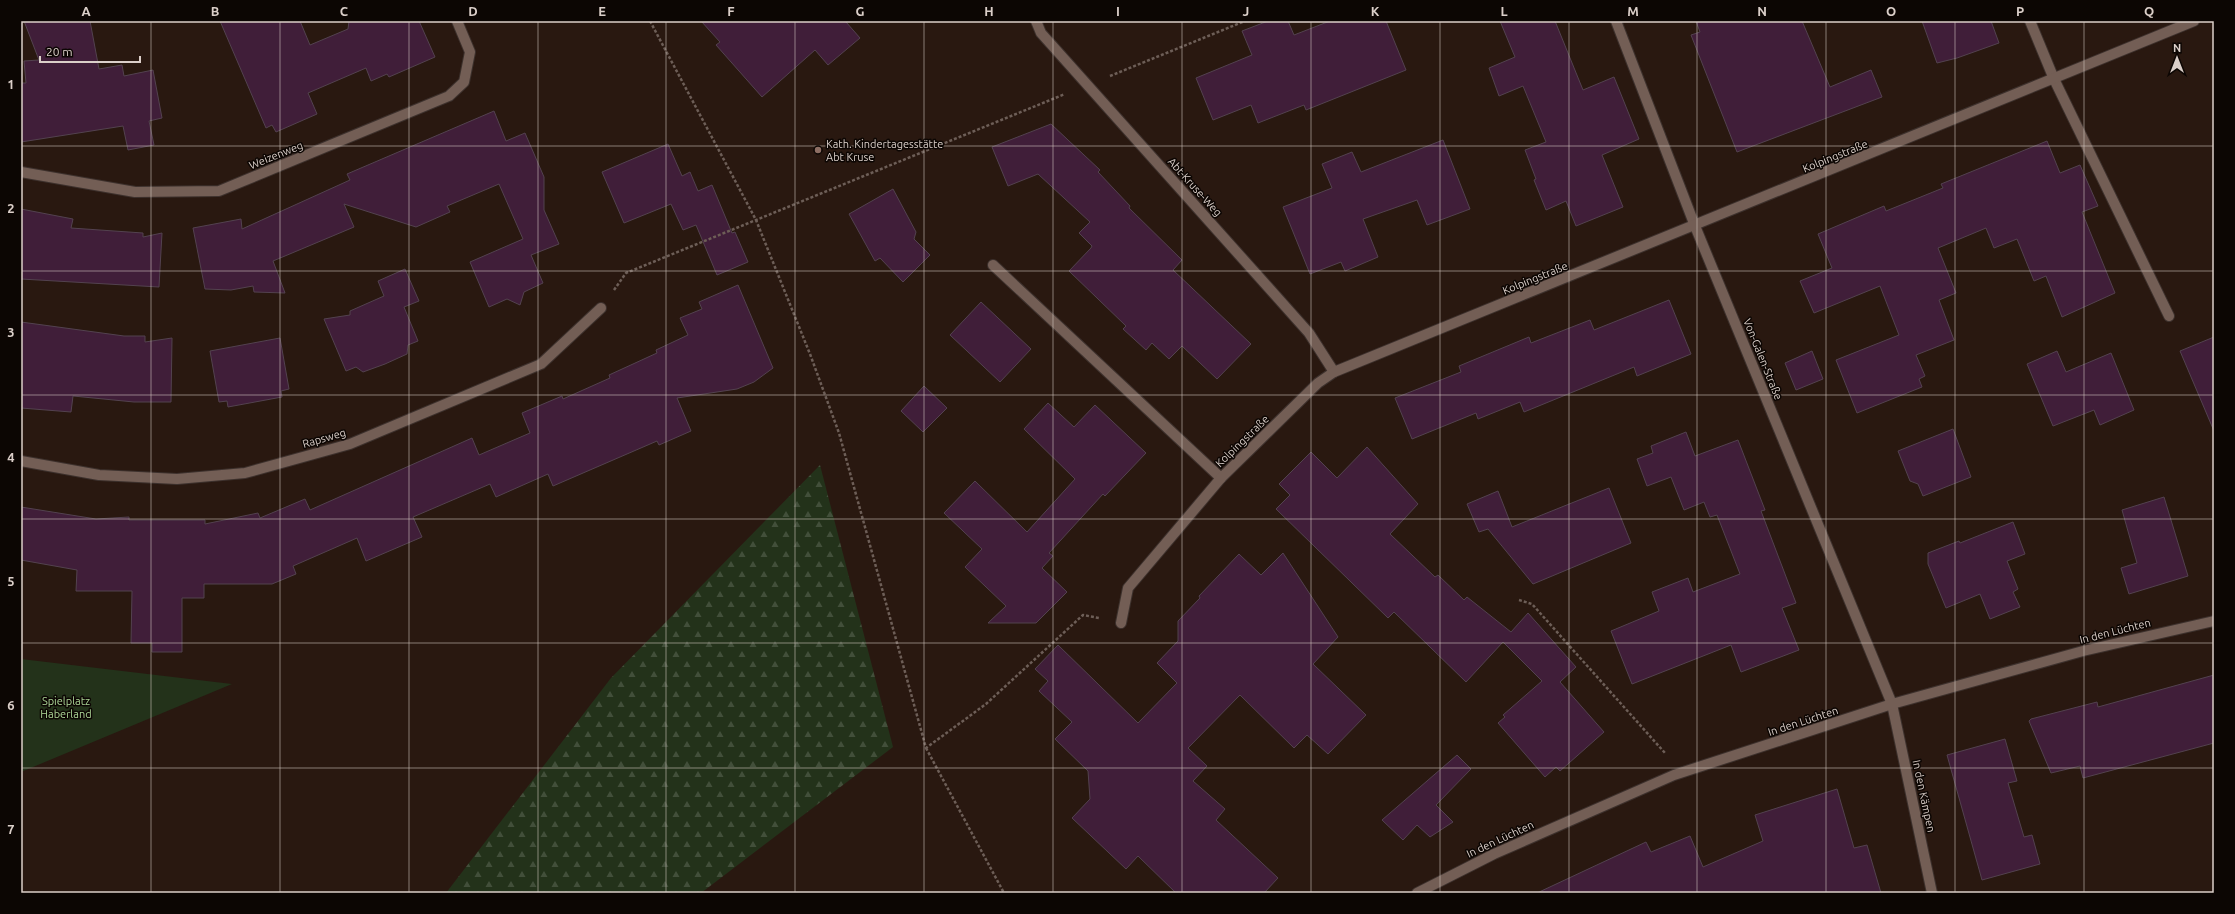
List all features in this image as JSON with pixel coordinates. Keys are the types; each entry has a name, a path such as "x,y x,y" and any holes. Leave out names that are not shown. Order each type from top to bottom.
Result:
{"street":[{"name":"Weizenweg","path":"21,172 135,192 219,191 449,96 464,82 470,52 457,21"},
{"name":"Abt-Kruse-Weg","path":"1036,21 1041,33 1309,333 1334,372"},
{"name":"Von-Galen-Straße","path":"1616,21 1695,226 1892,704"},
{"path":"2030,21 2054,79 2169,316"},
{"name":"Kolpingstraße","path":"1121,623 1128,588 1221,478 1318,383 1334,372 1695,226 2194,21"},
{"path":"993,265 1221,478"},
{"name":"Rapsweg","path":"21,461 99,476 177,479 245,473 350,444 541,364 601,308"},
{"name":"In den Lüchten","path":"1417,893 1494,854 1674,775 1892,704 2083,651 2214,621"},
{"name":"In den Kämpen","path":"1892,704 1932,893"}],"path":[{"path":"650,21 756,220 810,354 839,433 926,748 1004,893"},
{"path":"601,308 626,273 1245,21"},
{"path":"1519,600 1532,604 1660,747 1665,753 1674,775"},
{"path":"926,748 986,704 1083,615 1121,623"}],"green space":[{"path":"820,465 893,747 701,893 446,893 611,678"},
{"name":"Spielplatz Haberland","path":"21,659 232,684 21,772"}],"building":[{"path":"24,21 90,21 99,69 122,65 124,76 153,70 162,118 149,121 154,145 128,150 123,126 21,142 21,83 26,83 24,61 39,60"},
{"path":"220,21 300,21 310,45 348,29 349,21 419,21 435,57 389,77 387,74 371,81 366,68 308,93 317,114 276,132 272,125 266,128"},
{"path":"701,21 848,21 846,22 860,38 828,65 815,50 762,97 716,45 720,42"},
{"path":"1268,21 1288,21 1294,35 1330,21 1386,21 1406,70 1306,110 1304,105 1258,123 1251,105 1213,120 1196,78 1252,55 1242,31"},
{"path":"1500,21 1555,21 1583,90 1614,77 1639,139 1602,155 1623,207 1576,226 1566,201 1546,210 1534,180 1536,179 1525,150 1546,142 1523,86 1499,96 1489,68 1515,57"},
{"path":"1696,21 1802,21 1830,87 1871,70 1882,97 1737,152 1691,35 1700,32"},
{"path":"1922,21 1991,21 1999,43 1957,58 1937,63"},
{"path":"494,111 506,141 525,133 544,177 544,210 559,244 531,255 543,283 524,292 520,305 507,299 489,307 470,262 523,239 499,184 447,206 450,212 416,227 344,204 354,227 273,261 285,293 254,292 253,286 231,290 205,289 193,228 241,219 242,229 350,180 347,174"},
{"path":"1051,124 1100,170 1098,172 1130,206 1129,208 1182,260 1173,270 1251,344 1217,379 1182,346 1169,359 1152,343 1146,350 1123,329 1126,326 1069,271 1092,246 1079,233 1090,222 1038,174 1008,186 992,147"},
{"path":"1443,140 1470,209 1427,225 1417,200 1363,219 1378,257 1345,271 1341,262 1310,274 1283,207 1332,188 1322,164 1352,152 1361,172"},
{"path":"2047,141 2060,173 2080,165 2098,206 2082,212 2115,293 2062,317 2046,276 2034,281 2017,239 1994,248 1986,228 1938,248 1956,293 1939,300 1954,340 1916,355 1925,376 1919,379 1922,387 1857,413 1836,360 1899,335 1880,286 1814,313 1800,281 1832,268 1818,234 1884,206 1886,211 1943,188 1941,184"},
{"path":"668,144 682,176 690,172 698,191 712,185 732,233 735,232 748,262 717,275 696,225 683,230 671,204 624,223 602,172"},
{"path":"893,189 916,232 914,239 930,255 903,282 880,258 875,261 849,214"},
{"path":"21,209 73,219 71,228 143,233 143,237 162,233 159,287 21,279"},
{"path":"405,269 419,301 404,307 418,341 408,345 407,354 385,364 363,372 356,367 346,371 324,319 350,315 350,311 384,296 378,281"},
{"path":"738,285 773,368 754,382 737,389 677,398 691,431 659,445 657,441 553,486 548,474 496,497 490,484 413,517 422,537 366,561 357,538 293,566 296,574 272,584 204,584 204,598 182,598 182,652 152,652 152,643 131,643 132,591 76,591 77,570 21,560 21,507 96,519 129,517 129,520 205,520 205,524 258,513 260,518 305,499 310,510 472,438 479,455 530,433 522,413 562,396 563,399 610,378 609,375 657,353 656,350 688,335 680,318 702,309 699,302"},
{"path":"1669,300 1691,354 1637,376 1634,367 1524,412 1520,402 1478,419 1476,413 1412,439 1395,398 1461,372 1459,366 1529,337 1531,343 1590,320 1594,330"},
{"path":"981,302 1031,349 1000,382 950,335"},
{"path":"21,322 124,336 145,336 145,342 172,338 171,402 134,402 73,396 71,412 21,408"},
{"path":"2214,337 2214,431 2180,351"},
{"path":"280,338 289,389 281,391 282,397 228,407 227,401 219,402 210,351"},
{"path":"1812,351 1823,379 1796,390 1785,363"},
{"path":"2057,351 2066,372 2111,353 2134,410 2100,425 2094,410 2053,426 2027,364"},
{"path":"924,386 947,408 923,432 901,411"},
{"path":"1048,403 1074,427 1095,405 1146,453 1105,496 1103,494 1049,553 1053,556 1042,568 1067,592 1036,623 988,623 1006,606 965,567 982,549 944,513 975,481 1027,532 1075,479 1024,429"},
{"path":"1953,429 1971,477 1923,496 1918,484 1910,481 1898,451"},
{"path":"1686,432 1695,456 1738,440 1765,510 1761,511 1796,603 1782,608 1799,650 1741,672 1731,645 1632,684 1611,631 1659,611 1652,592 1688,578 1693,592 1740,574 1717,515 1710,517 1704,502 1684,510 1671,477 1647,486 1637,459 1653,453 1651,446"},
{"path":"1367,447 1418,504 1390,534 1435,577 1438,575 1464,600 1467,597 1511,632 1528,613 1576,667 1560,682 1604,732 1560,771 1556,767 1545,777 1498,723 1505,717 1503,715 1542,681 1503,642 1466,682 1394,612 1388,618 1276,509 1290,495 1279,484 1311,452 1337,478"},
{"path":"1609,488 1631,543 1533,584 1488,529 1479,532 1467,504 1498,491 1512,527"},
{"path":"2164,497 2188,576 2129,594 2121,568 2137,563 2122,510"},
{"path":"2013,522 2025,554 2007,561 2018,589 2013,592 2020,607 1990,619 1980,594 1946,608 1928,564 1928,553 1959,541 1960,543"},
{"path":"1283,553 1338,637 1313,664 1366,715 1328,754 1307,735 1294,748 1240,695 1188,748 1207,766 1193,781 1225,809 1216,820 1278,878 1264,893 1176,893 1138,856 1126,869 1072,818 1090,799 1088,771 1055,739 1072,722 1039,691 1048,681 1035,669 1058,645 1138,723 1177,683 1157,663 1178,641 1178,621 1200,598 1199,596 1239,554 1261,575"},
{"path":"2214,675 2214,743 2083,778 2080,766 2051,773 2029,721 2031,719 2097,702 2098,707"},
{"path":"2005,739 2017,781 2008,783 2024,837 2032,835 2040,864 1982,880 1947,755"},
{"path":"1457,755 1471,769 1436,805 1453,822 1430,837 1417,825 1403,840 1382,820"},
{"path":"1837,789 1854,848 1867,845 1881,893 1537,893 1646,842 1651,852 1690,836 1703,867 1763,841 1755,815"}],"place":[{"name":"Kath. Kindertagesstätte Abt Kruse","path":"818,150"}]}
